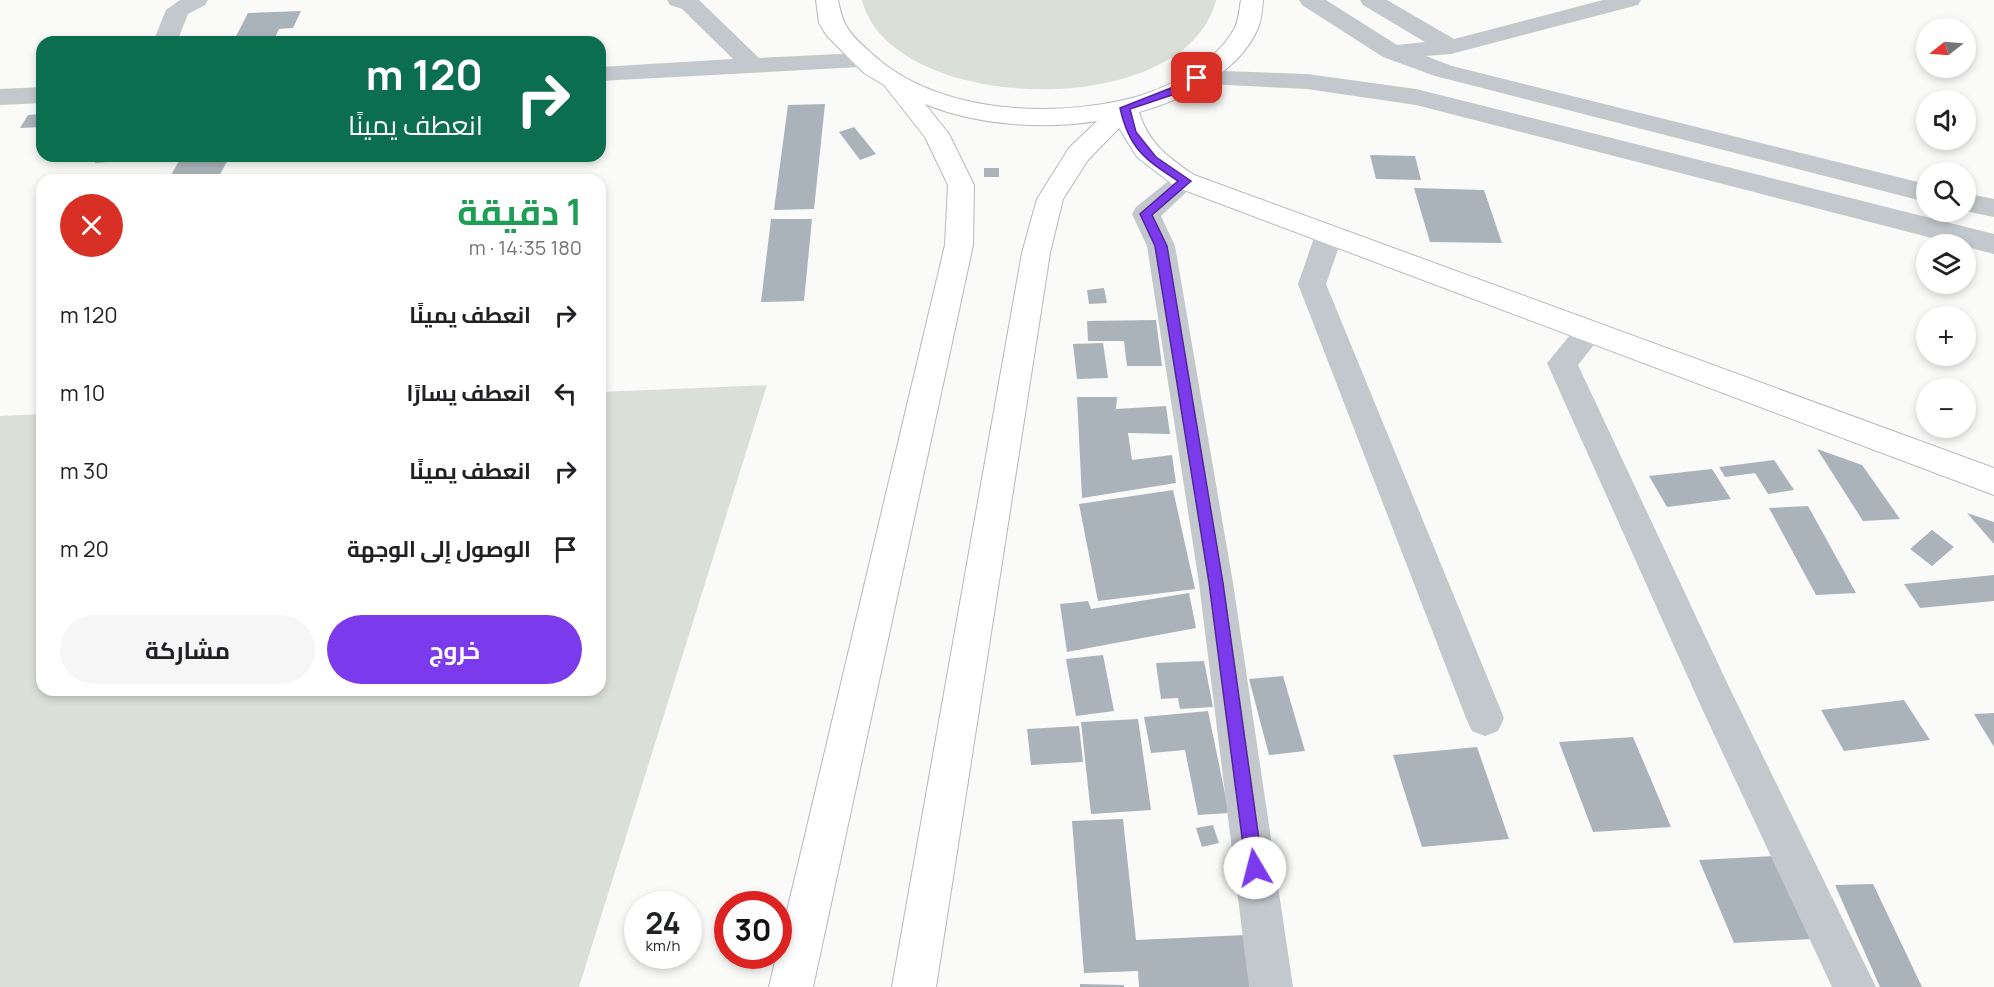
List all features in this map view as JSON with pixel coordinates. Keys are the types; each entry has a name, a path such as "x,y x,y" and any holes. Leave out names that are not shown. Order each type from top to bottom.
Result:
{"main road":[{"path":"820,0 831,25 860,60 895,84 965,108 1045,117 1125,108 1180,89 1222,61 1246,29 1252,0"},
{"path":"827,0 831,25"},
{"path":"791,987 959,245 961,185 936,134 895,84"},
{"path":"1125,108 1131,133 1152,159 1185,181 1994,482"},
{"path":"914,987 1036,254 1050,199 1078,154 1125,108"}],"street":[{"path":"167,36 178,10 197,0"},
{"path":"678,0 690,4 753,66"},
{"path":"1311,0 1391,52 1444,71 1916,190"},
{"path":"1371,0 1451,47"},
{"path":"1391,52 1451,47 1630,0"},
{"path":"606,74 860,60"},
{"path":"1197,78 1286,78 1373,88 1994,244"},
{"path":"0,97 36,95"},
{"path":"1185,181 1146,214 1161,246 1216,583 1271,987"},
{"path":"1976,204 1994,208"},
{"path":"1329,234 1312,284 1485,718"},
{"path":"1590,331 1563,363 1717,701 1854,987"}],"shaded area":[{"path":"862,0 1216,0 1194,40 1153,68 1099,84 1039,89 979,83 925,66 884,38"},
{"path":"767,385 579,987 0,987 0,416 36,414 36,696 606,696 606,392"}],"building":[{"path":"301,11 293,28 279,29 276,36 236,36 248,13"},
{"path":"825,104 814,209 774,210 788,105"},
{"path":"36,114 36,127 20,128 28,115"},
{"path":"854,127 876,154 860,160 839,132"},
{"path":"1370,155 1415,156 1421,180 1376,179"},
{"path":"178,162 227,162 220,174 172,174"},
{"path":"984,168 999,168 999,177 984,177"},
{"path":"1414,188 1484,190 1502,243 1430,242"},
{"path":"771,219 812,219 804,301 761,302"},
{"path":"1104,288 1107,303 1089,304 1087,290"},
{"path":"1156,320 1162,366 1127,366 1124,341 1088,341 1087,321"},
{"path":"1103,343 1108,378 1077,379 1073,344"},
{"path":"1077,397 1117,397 1116,409 1166,406 1170,434 1128,433 1132,460 1172,455 1176,483 1082,498"},
{"path":"1817,449 1862,465 1900,519 1863,521"},
{"path":"1774,460 1794,490 1768,494 1755,473 1725,477 1719,467"},
{"path":"1712,469 1731,499 1667,507 1649,476"},
{"path":"1173,490 1195,589 1098,601 1079,504"},
{"path":"1808,506 1856,593 1816,595 1769,508"},
{"path":"1967,513 1994,522 1994,544"},
{"path":"1932,530 1954,547 1932,566 1910,549"},
{"path":"1994,575 1994,601 1920,608 1904,584"},
{"path":"1189,593 1196,628 1067,652 1060,604 1088,601 1091,609"},
{"path":"1103,655 1114,711 1076,716 1066,659"},
{"path":"1204,661 1213,707 1180,709 1178,698 1161,699 1156,663"},
{"path":"1283,676 1305,751 1269,755 1249,679"},
{"path":"1904,700 1930,740 1844,751 1821,710"},
{"path":"1208,711 1229,813 1198,815 1185,750 1151,753 1144,717"},
{"path":"1994,713 1994,747 1974,714"},
{"path":"1138,719 1151,810 1091,814 1081,722"},
{"path":"1079,726 1083,762 1031,765 1027,729"},
{"path":"1633,737 1671,827 1593,832 1559,742"},
{"path":"1477,747 1509,839 1422,847 1393,755"},
{"path":"1123,819 1136,940 1245,935 1253,987 1139,987 1138,971 1084,973 1072,821"},
{"path":"1213,825 1219,843 1202,847 1196,828"},
{"path":"1774,856 1811,939 1734,943 1699,860"},
{"path":"1873,884 1922,987 1880,987 1835,885"},
{"path":"1080,984 1124,985 1124,987 1080,987"}],"route":[{"path":"1197,78 1180,89 1125,108 1131,133 1152,159 1185,181 1146,214 1161,246 1216,583 1255,868"}]}
